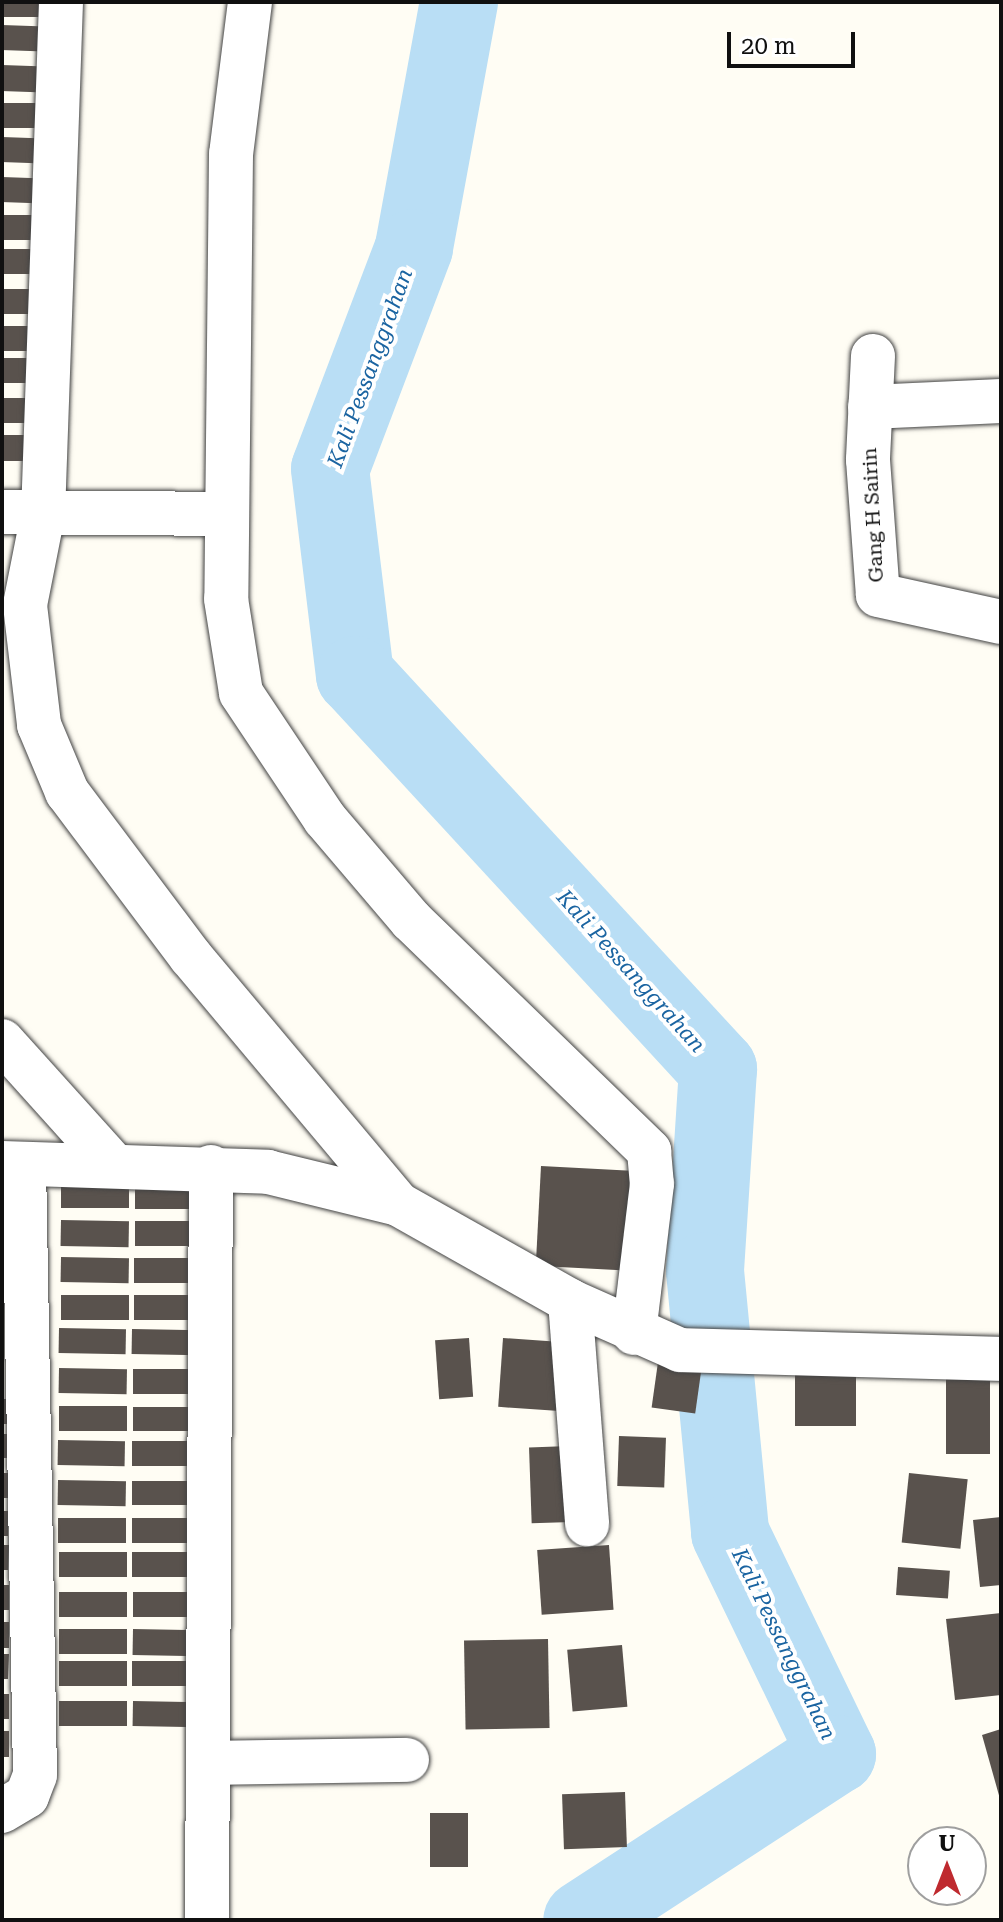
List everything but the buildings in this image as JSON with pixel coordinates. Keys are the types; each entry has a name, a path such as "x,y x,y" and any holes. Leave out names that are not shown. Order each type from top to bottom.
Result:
{"street":[{"path":"61,2 23,513 29,668 39,725 67,792 191,957 398,1204"},
{"path":"250,2 231,154 226,514 232,655 258,729 411,920 649,1151 652,1184 634,1333"},
{"name":"Gang H Sairin","path":"873,356 870,407 878,595 1001,622"},
{"path":"870,407 1001,401"},
{"path":"23,513 226,514"},
{"path":"2,1041 112,1163"},
{"path":"2,1811 27,1796 35,1775 13,1164 112,1163 211,1167 310,1179 398,1204 570,1301 634,1333 680,1350 1001,1359"},
{"path":"207,1920 211,1763 211,1167"},
{"path":"570,1301 587,1524"},
{"path":"211,1763 407,1760"}],"waterway":[{"name":"Kali Pessanggrahan","path":"459,2 414,248 330,469 355,675 718,1069 705,1271 730,1533 837,1754 582,1920"}]}
